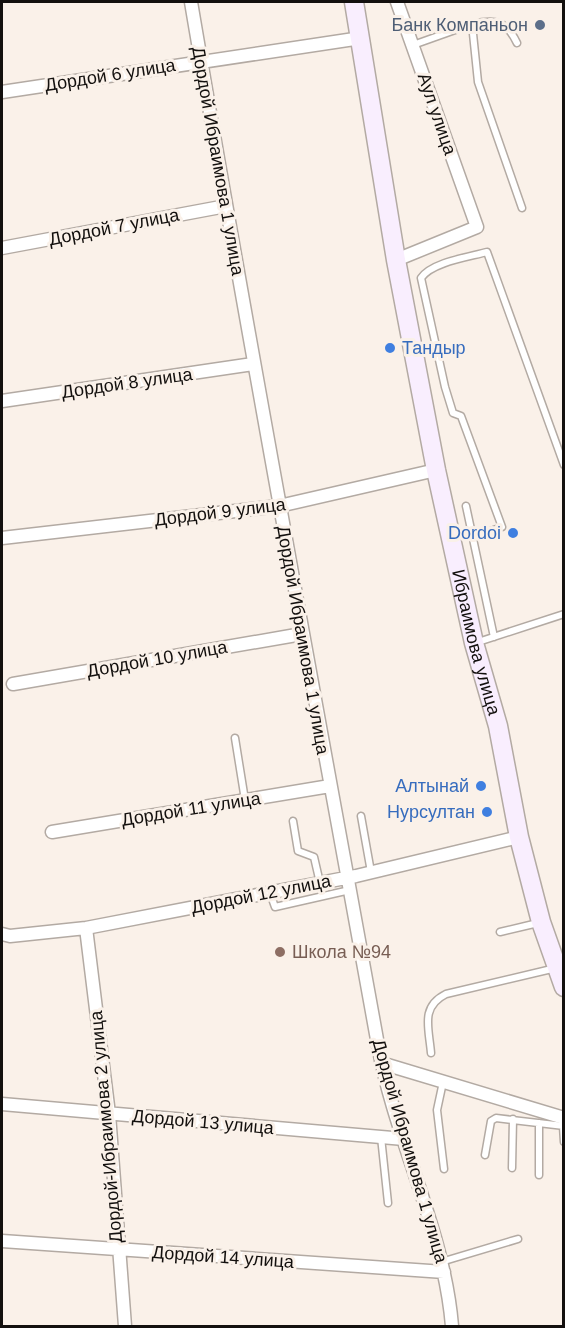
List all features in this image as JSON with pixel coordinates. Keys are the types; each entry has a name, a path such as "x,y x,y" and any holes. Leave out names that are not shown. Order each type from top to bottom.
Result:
{"main road":[{"name":"Ибраимова улица","path":"354,2 396,260 436,470 474,643 498,726 519,837 541,922 555,956 564,987"}],"street":[{"name":"Дордой Ибраимова 1 улица","path":"191,2 279,506 381,1063 443,1267 452,1326"},
{"name":"Аул улица","path":"396,260 477,227 397,2"},
{"name":"Дордой 6 улица","path":"2,92 361,38"},
{"name":"Дордой 7 улица","path":"2,248 226,206"},
{"name":"Дордой 8 улица","path":"2,401 254,364"},
{"name":"Дордой 9 улица","path":"2,538 279,506 436,470"},
{"name":"Дордой 10 улица","path":"13,684 302,634"},
{"name":"Дордой 11 улица","path":"52,832 330,786"},
{"name":"Дордой 12 улица","path":"2,934 10,936 86,928 320,883 349,883 371,872 519,837"},
{"name":"Дордой-Ибраимова 2 улица","path":"86,928 109,1114 125,1326"},
{"path":"381,1063 563,1123"},
{"name":"Дордой 13 улица","path":"2,1104 404,1139"},
{"name":"Дордой 14 улица","path":"2,1241 118,1250 443,1267"}],"lane":[{"path":"412,45 472,24 488,21 510,29 517,43"},
{"path":"472,24 478,82 522,208"},
{"path":"472,538 502,527 461,416 453,413 445,387 421,278 426,271 487,252 564,465"},
{"path":"466,506 494,637"},
{"path":"474,643 564,614"},
{"path":"235,738 245,800"},
{"path":"361,816 371,872"},
{"path":"293,821 298,851 314,857 320,883"},
{"path":"269,892 275,907 349,883"},
{"path":"500,932 541,922"},
{"path":"431,1053 428,1012 434,1000 555,956"},
{"path":"443,1082 436,1110 444,1169"},
{"path":"484,1155 491,1121 496,1118 563,1123 564,1142"},
{"path":"512,1168 513,1119"},
{"path":"539,1123 539,1175"},
{"path":"381,1137 388,1203"},
{"path":"443,1267 518,1239"}],"place":[{"name":"Банк Компаньон","path":"540,25"},
{"name":"Тандыр","path":"390,348"},
{"name":"Dordoi","path":"513,533"},
{"name":"Алтынай","path":"481,786"},
{"name":"Нурсултан","path":"487,812"},
{"name":"Школа №94","path":"280,952"}]}
